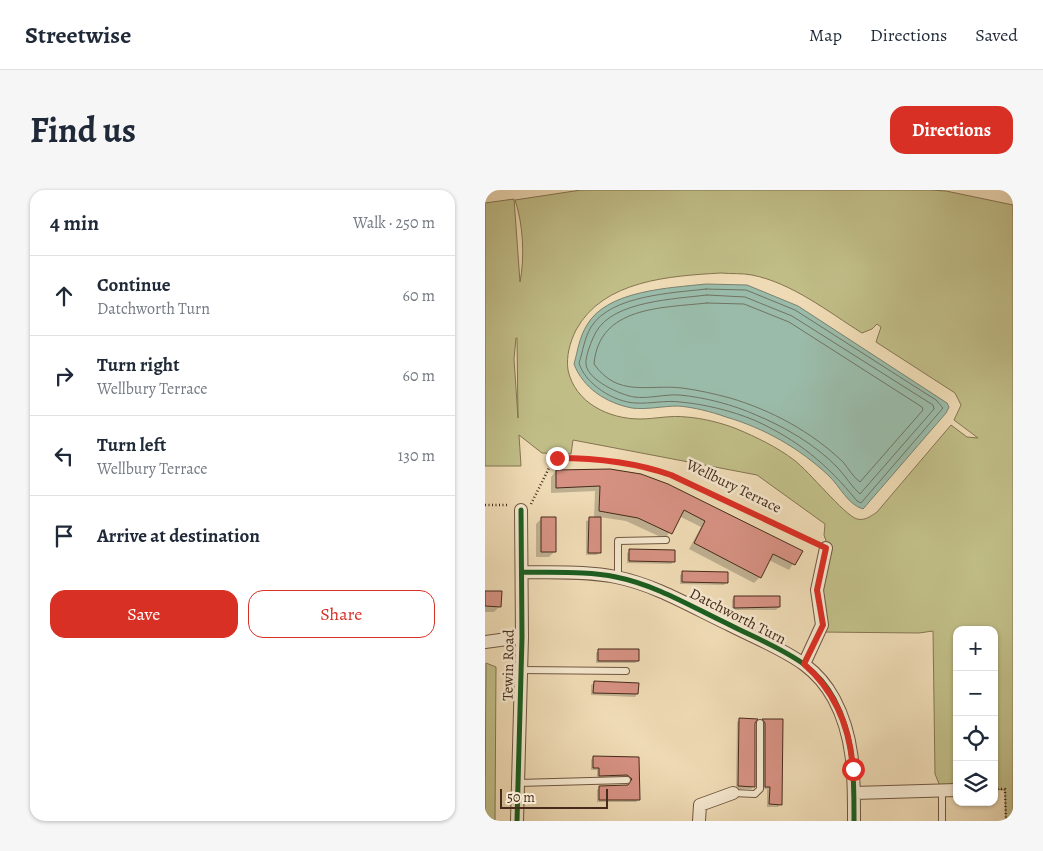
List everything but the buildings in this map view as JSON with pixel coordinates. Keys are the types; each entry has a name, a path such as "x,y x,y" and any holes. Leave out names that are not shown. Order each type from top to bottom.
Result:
{"street":[{"name":"Tewin Road","path":"517,821 522,572 526,507"},
{"path":"804,664 823,625 817,590 826,548"},
{"name":"Datchworth Turn","path":"522,572 587,574 618,578 659,590 804,664 826,687 842,717 852,752 853,821"},
{"path":"485,642 522,638"},
{"path":"854,793 953,790"},
{"path":"699,821 700,805 733,793"}],"lane":[{"path":"618,578 618,540 667,540"},
{"path":"521,670 626,671"},
{"path":"733,793 755,794 759,789 760,723"},
{"path":"518,783 627,780"},
{"path":"942,791 942,821"}],"path":[{"path":"998,789 1005,790 1006,821"}],"shaded area":[{"path":"581,190 931,190 946,191 1013,205 1013,821 1006,821 1005,790 998,789 998,626 953,626 953,790 942,791 935,774 933,631 919,633 820,632 827,544 824,535 825,524 757,475 573,440 571,454 542,453 519,435 521,466 485,466 485,203 514,199 520,282 522,240 515,200","holes":["721,273 744,274 781,284 809,299 862,333 872,329 877,324 881,327 876,342 955,393 961,405 954,420 978,438 967,437 951,425 877,512 868,518 857,519 844,510 794,460 752,435 699,418 675,416 640,419 617,416 595,407 578,392 568,370 570,344 576,330 588,313 603,300 620,291 660,279","517,338 518,418 514,359"]},
{"path":"486,663 496,667 495,821 485,821"}],"water":[{"path":"706,284 747,285 798,306 947,403 949,407 946,413 863,509 852,503 832,479 817,465 767,433 715,413 696,409 678,406 632,408 622,406 605,398 589,387 578,373 574,364 579,344 587,325 596,313 609,304 641,293"}],"cycle path":[{"path":"517,821 522,637 521,510"},
{"path":"522,572 593,574 616,577 645,585 767,643 805,665 818,676 831,694 846,729 852,759 854,821"}],"route":[{"path":"557,458 602,460 652,468 671,475 826,548 817,590 823,625 804,664 816,675 834,699 848,732 853,769"}]}
